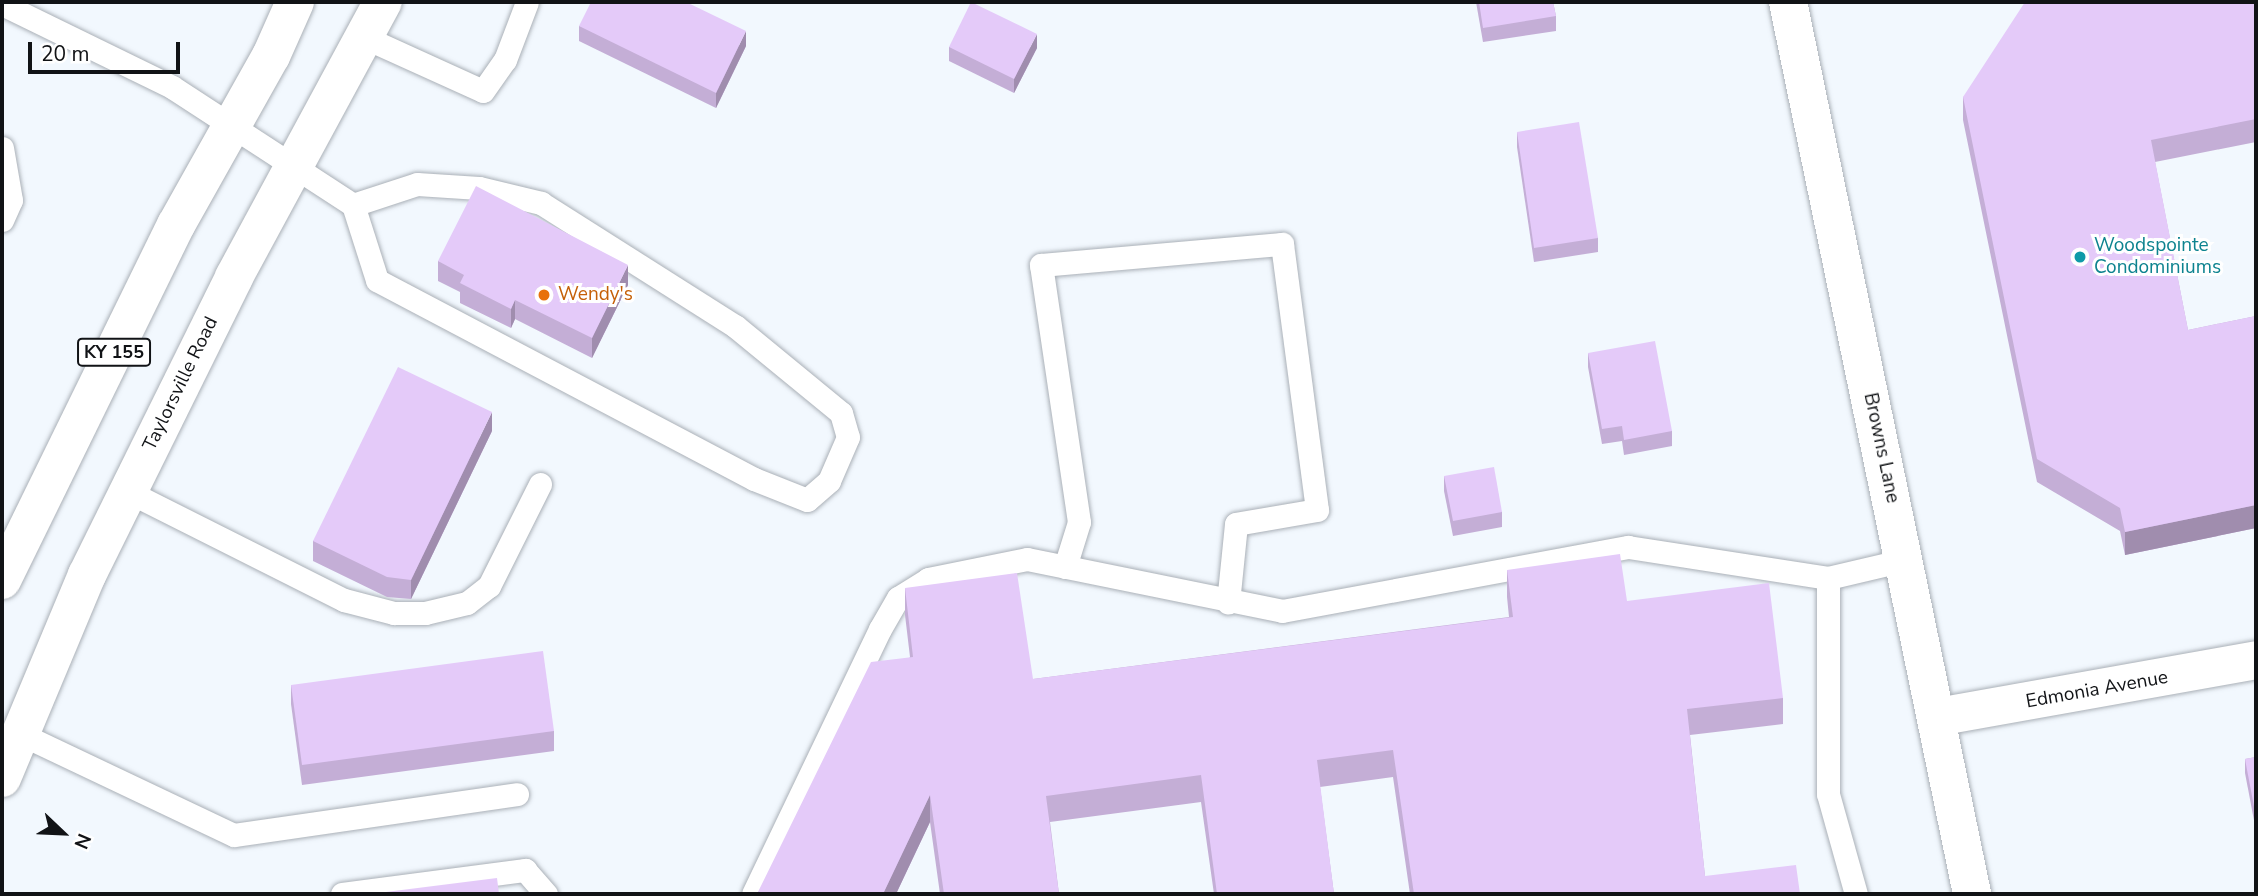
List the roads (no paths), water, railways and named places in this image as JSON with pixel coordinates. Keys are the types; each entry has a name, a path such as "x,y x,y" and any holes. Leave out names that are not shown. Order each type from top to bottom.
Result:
{"main road":[{"name":"KY 155","path":"2,580 176,225 232,127 295,2"},
{"name":"Taylorsville Road","path":"2,778 23,735 87,575 234,277 366,38 383,2"},
{"name":"Browns Lane","path":"1788,2 1972,894"},
{"name":"Edmonia Avenue","path":"1937,717 2256,660"}],"lane":[{"path":"366,38 482,91 505,60 527,2"},
{"path":"2,4 172,87 353,205 377,280 754,479 807,500 830,481 848,438 841,413 735,326 541,203 479,188 417,184 353,205"},
{"path":"2,148 11,200 2,220"},
{"path":"1065,568 1079,522 1041,265 1282,244 1317,510 1236,524 1228,603"},
{"path":"129,492 344,600 394,613 425,613 467,603 489,586 540,484"},
{"path":"753,894 898,598 928,579 1027,559 1228,603 1282,611 1628,547 1828,578 1905,560"},
{"path":"1828,578 1828,794 1856,894"},
{"path":"23,735 234,835 517,794"},
{"path":"342,894 525,870 546,894"}],"place":[{"name":"Woodspointe Condominiums","path":"2080,257"},
{"name":"Wendy's","path":"544,295"}]}
